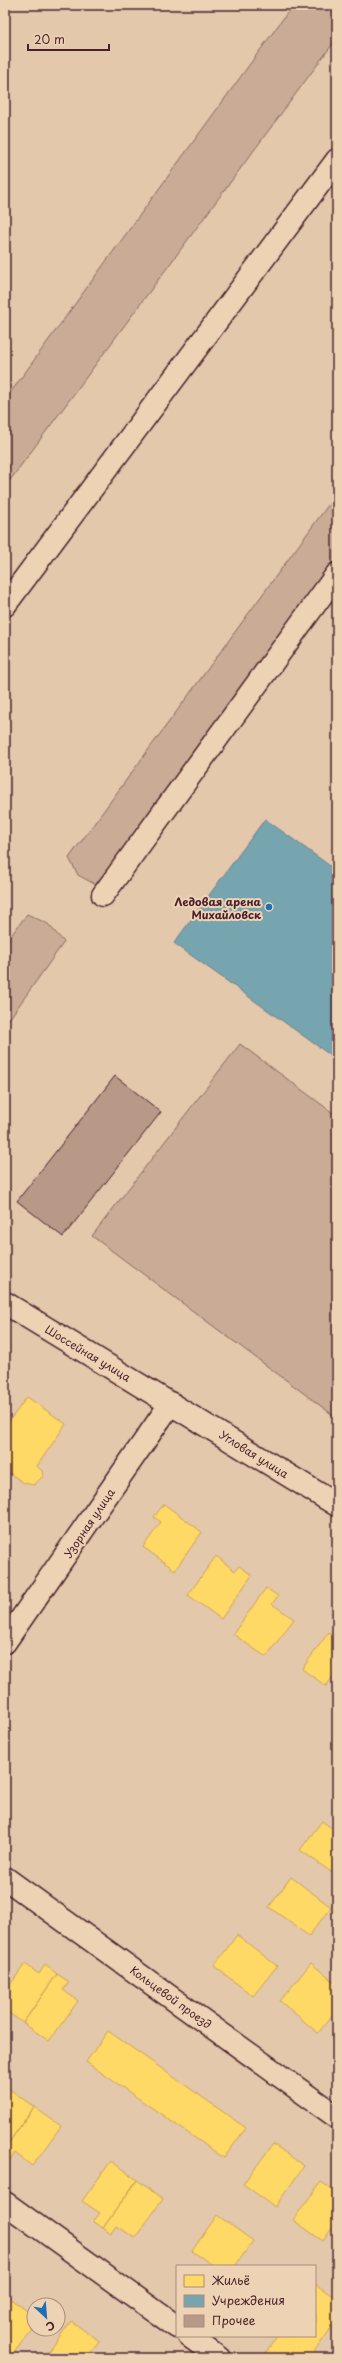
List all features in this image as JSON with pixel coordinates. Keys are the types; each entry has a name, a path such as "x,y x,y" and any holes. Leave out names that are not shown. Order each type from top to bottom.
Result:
{"street":[{"path":"5,605 337,160"},
{"path":"103,895 337,574"},
{"name":"Шоссейная улица","path":"5,1303 171,1403"},
{"name":"Угловая улица","path":"171,1403 337,1505"},
{"name":"Узорная улица","path":"5,1642 171,1403"},
{"name":"Кольцевой проезд","path":"5,1878 337,2117"},
{"path":"5,2203 176,2326"},
{"path":"190,2337 219,2358"}],"shaded area":[{"path":"293,5 337,5 337,38 5,487 5,400"},
{"path":"337,493 337,561 98,886 78,875 69,858"},
{"path":"27,914 48,924 64,942 5,1025 5,944"},
{"path":"240,1044 337,1116 337,1418 92,1236"}],"building: Жильё":[{"path":"27,1397 66,1424 37,1466 42,1471 43,1476 34,1485 24,1483 5,1470 5,1427"},
{"path":"164,1504 202,1532 175,1570 143,1547 161,1522 154,1517"},
{"path":"216,1556 235,1571 239,1566 252,1575 221,1619 188,1595"},
{"path":"266,1588 278,1596 272,1604 294,1619 266,1657 233,1634"},
{"path":"329,1632 337,1638 337,1671 326,1686 302,1669"},
{"path":"322,1821 337,1832 337,1876 300,1850"},
{"path":"291,1877 331,1907 309,1936 269,1907"},
{"path":"237,1935 277,1966 253,1996 214,1966"},
{"path":"311,1963 337,1985 337,2009 318,2033 280,2001"},
{"path":"25,1964 39,1974 45,1965 57,1974 23,2023 5,2010 5,1992"},
{"path":"57,1974 69,1982 63,1990 78,2001 49,2041 23,2023"},
{"path":"108,2031 246,2128 224,2158 86,2062"},
{"path":"8,2088 34,2107 5,2148 5,2092"},
{"path":"34,2107 61,2126 32,2166 15,2153 9,2161 5,2159 5,2148"},
{"path":"273,2144 304,2166 275,2207 243,2184"},
{"path":"111,2161 137,2180 103,2228 93,2222 100,2213 82,2201"},
{"path":"137,2180 163,2199 135,2238 117,2226 111,2234 103,2228"},
{"path":"321,2182 337,2193 337,2221 323,2241 293,2220"},
{"path":"217,2215 253,2241 236,2265 213,2265 192,2251"},
{"path":"316,2285 337,2299 337,2320 310,2358 263,2357 276,2337 316,2337"},
{"path":"5,2295 26,2310 26,2337 10,2358 5,2358"},
{"path":"71,2321 99,2341 87,2358 48,2358 46,2356 60,2337 66,2337 66,2328"}],"building: Учреждения":[{"name":"Ледовая арена Михайловск","path":"265,819 337,871 337,1060 174,943"}],"building: Прочее":[{"path":"115,1076 161,1112 63,1237 17,1201"}],"place":[{"name":"Ледовая арена Михайловск","path":"269,907"}]}
